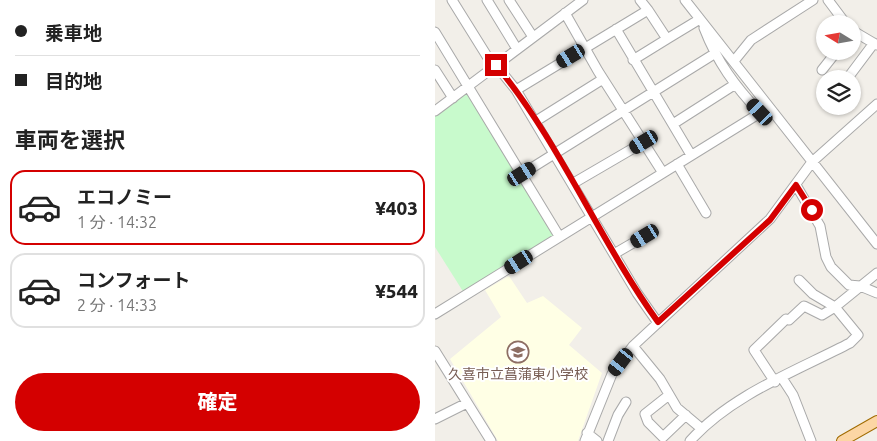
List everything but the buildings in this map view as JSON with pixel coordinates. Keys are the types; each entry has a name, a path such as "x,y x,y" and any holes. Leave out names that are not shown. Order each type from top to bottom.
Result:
{"main road":[{"path":"842,441 876,424"}],"street":[{"path":"453,0 490,61 496,65 516,90 536,121 591,217 658,322"},
{"path":"487,0 517,49"},
{"path":"509,0 533,37"},
{"path":"435,111 583,0"},
{"path":"640,0 667,39"},
{"path":"685,0 877,244"},
{"path":"734,61 751,40 813,0"},
{"path":"828,0 839,15"},
{"path":"516,90 648,10"},
{"path":"565,13 584,48 663,173"},
{"path":"633,60 700,19"},
{"path":"700,19 714,54 734,85 760,112"},
{"path":"616,29 691,155"},
{"path":"435,32 522,174 555,239"},
{"path":"854,70 876,44 861,36"},
{"path":"522,174 714,54"},
{"path":"822,70 830,60"},
{"path":"435,70 453,98"},
{"path":"536,121 603,79"},
{"path":"673,124 734,85"},
{"path":"597,441 586,437 612,374 633,346 770,220 812,162 877,104"},
{"path":"435,314 760,112 774,113"},
{"path":"572,184 644,142"},
{"path":"677,164 706,214"},
{"path":"796,185 821,226 826,257 831,267 849,285 860,286 877,294"},
{"path":"614,254 645,236"},
{"path":"811,441 793,395 754,350 787,318 789,320 804,306 822,315 835,307 877,273"},
{"path":"690,441 702,429 740,401 850,343 858,335 835,307 813,294 799,280"},
{"path":"633,346 660,379 677,408 702,429"},
{"path":"435,351 491,441"},
{"path":"669,395 645,414 648,422 663,437 686,415"},
{"path":"608,441 618,415 626,402"},
{"path":"435,420 467,403"}],"shaded area":[{"name":"久喜市立菖蒲東小学校","path":"509,276 527,303 543,296 582,328 569,345 602,373 578,441 498,441 450,359 501,317 485,290"}],"green space":[{"path":"468,90 556,236 464,293 435,247 435,115"}],"place":[{"name":"久喜市立菖蒲東小学校","path":"518,352"}],"route":[{"path":"496,65 516,90 536,121 637,293 658,322 770,220 796,185 812,210"}]}
